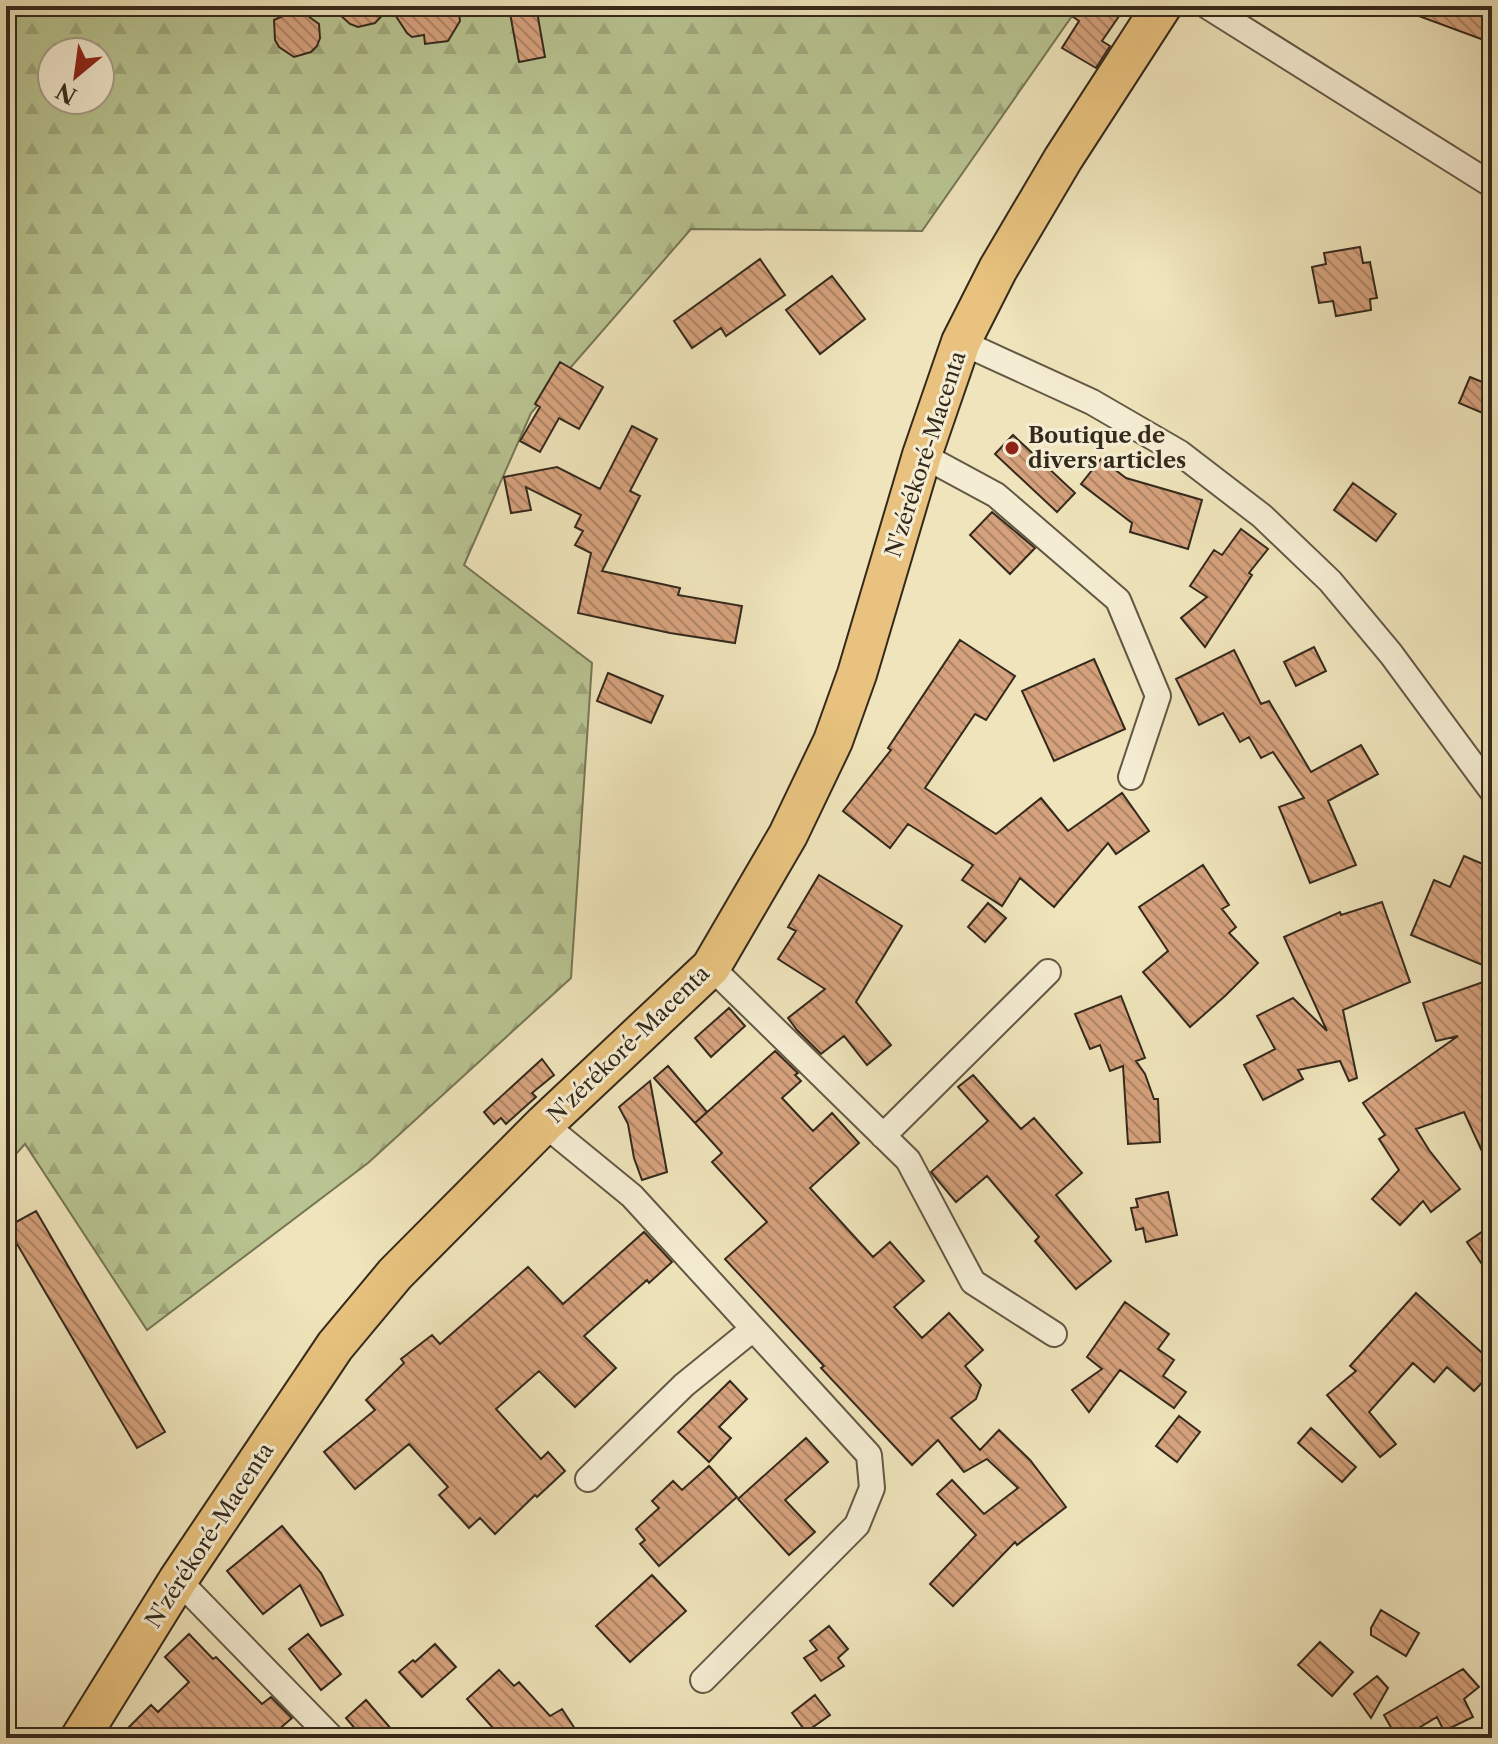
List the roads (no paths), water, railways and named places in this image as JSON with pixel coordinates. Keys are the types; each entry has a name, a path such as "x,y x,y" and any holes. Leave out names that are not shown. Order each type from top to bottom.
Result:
{"highway":[{"name":"N'zérékoré-Macenta","path":"80,1738 178,1580 335,1346 395,1274 544,1124 711,967 788,835 833,741 857,674 922,455 961,342 998,269 1063,159 1163,8"}],"street":[{"path":"1207,6 1492,185"},
{"path":"961,342 1104,409 1180,453 1262,516 1330,581 1391,654 1492,791"},
{"path":"922,455 996,495 1118,600 1158,696 1131,777"},
{"path":"711,967 908,1160 973,1282 1054,1334"},
{"path":"883,1136 1048,972"},
{"path":"544,1124 632,1196 869,1455 872,1488 857,1525 703,1680"},
{"path":"588,1479 684,1385 753,1329"},
{"path":"178,1580 332,1738"}],"place":[{"name":"Boutique de divers articles","path":"1012,448"}]}
